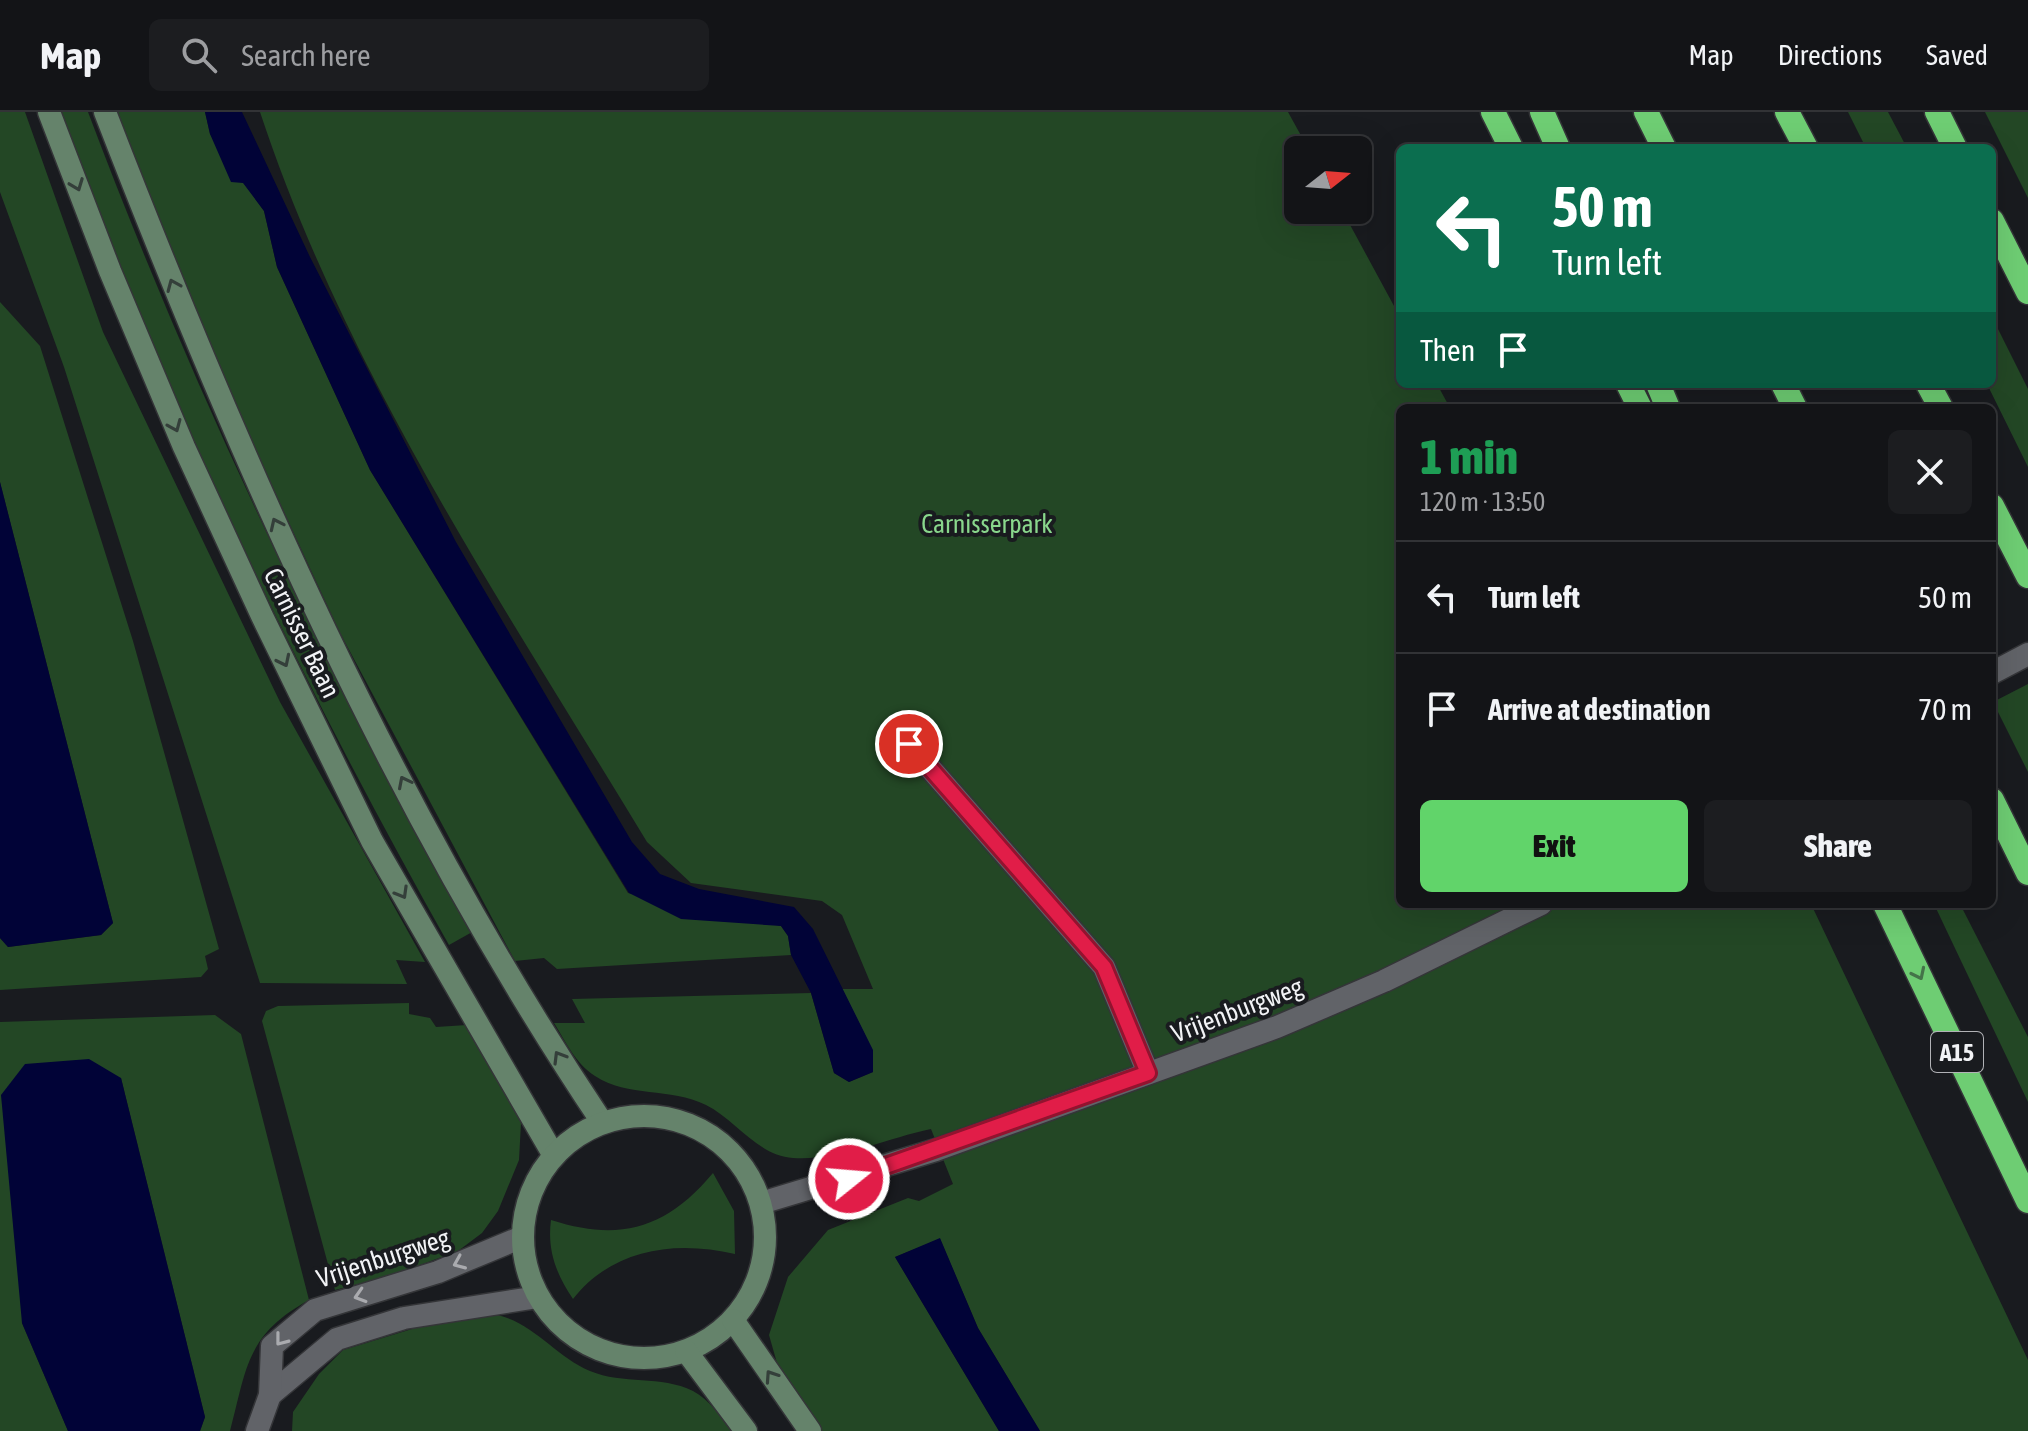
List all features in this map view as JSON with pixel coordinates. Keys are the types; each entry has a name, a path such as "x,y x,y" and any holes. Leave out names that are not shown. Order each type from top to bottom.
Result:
{"highway":[{"path":"1493,112 1509,144"},
{"path":"1542,112 1556,144"},
{"path":"1646,112 1662,144"},
{"path":"1787,112 1804,144"},
{"path":"1937,112 1953,144"},
{"path":"1996,229 2028,292"},
{"path":"1996,514 2028,576"},
{"path":"1996,808 2028,873"},
{"name":"A15","path":"1887,908 2028,1201"}],"main road":[{"name":"Carnisser Baan","path":"49,112 110,271 184,447 283,658 372,841 553,1154"},
{"name":"Carnisser Baan","path":"105,112 233,429 310,596 427,828 562,1062 602,1122"},
{"path":"630,1115 659,1115 686,1122 712,1135 733,1154 750,1177 761,1203 765,1228 759,1277 733,1320 719,1333 686,1351 658,1358 630,1358 602,1351 576,1338 555,1320 529,1278 522,1237 530,1193 553,1154 576,1135 602,1122 630,1115"},
{"path":"733,1320 810,1431"},
{"path":"686,1351 746,1431"}],"street":[{"path":"1996,671 2028,654"},
{"path":"909,744 1104,967 1148,1073"},
{"name":"Vrijenburgweg","path":"761,1203 878,1170 1333,1004 1533,908"},
{"name":"Vrijenburgweg","path":"257,1431 270,1395 272,1346 315,1310 438,1272 522,1237"},
{"path":"270,1395 337,1339 404,1318 538,1297"}],"green space":[{"path":"0,112 25,112 103,332 280,702 425,962 396,960 407,984 260,983 64,367 0,192"},
{"path":"61,112 88,112 173,323 265,529 365,731 474,931 449,945 339,743 238,537 145,327"},
{"path":"115,112 205,112 210,134 264,211 277,267 370,470 628,893 781,926 788,936 791,955 557,969 544,958 515,961 339,631 201,333"},
{"name":"Carnisserpark","path":"260,112 1288,112 1301,136 1284,136 1284,224 1350,224 1396,310 1396,388 1439,388 1448,404 1396,404 1396,908 1813,908 2028,1360 2028,1431 1040,1431 978,1328 940,1239 895,1257 999,1431 822,1431 781,1377 769,1335 788,1277 828,1230 908,1198 919,1201 953,1184 931,1129 828,1156 780,1156 758,1144 706,1105 678,1096 621,1087 595,1076 576,1059 554,1023 585,1023 572,999 811,993 834,1073 849,1082 873,1072 866,1037 842,989 873,989 842,915 822,901 691,883 647,842 433,488 337,304 296,209"},
{"path":"1848,112 1888,112 1905,144 1864,144"},
{"path":"1985,112 2028,112 2028,198"},
{"path":"0,302 40,346 133,641 219,949 205,956 208,969 201,977 0,990 0,938 8,947 101,935 113,923 0,482"},
{"path":"1996,325 2028,389 2028,467 1989,388 1996,388"},
{"path":"2028,684 2028,772 1996,708 1996,700"},
{"path":"1936,908 1962,908 2028,1037 2028,1102"},
{"path":"409,1003 409,1014 430,1018 436,1027 467,1025 515,1107 521,1123 519,1160 498,1211 482,1233 458,1251 393,1275 335,1290 262,1021 266,1011 278,1006"},
{"path":"215,1015 241,1034 309,1300 272,1326 261,1340 246,1371 230,1431 200,1431 205,1417 121,1078 22,1323 68,1431 0,1431 0,1022"},
{"path":"713,1173 734,1211 735,1254 690,1248 647,1252 607,1268 573,1299 554,1261 550,1241 551,1220 599,1230 640,1226 678,1207"},
{"path":"490,1314 517,1322 590,1371 616,1378 668,1383 693,1391 710,1404 731,1431 292,1431 293,1412 319,1374 343,1350 435,1322"}],"shaded area":[{"path":"205,112 242,112 310,257 456,542 632,842 660,874 699,889 794,907 813,929 873,1050 873,1072 849,1082 834,1073 811,993 791,955 788,936 781,926 681,919 629,893 370,470 277,267 264,211 243,183 231,182 210,134"},
{"path":"0,482 113,923 101,935 8,947 0,938"},
{"path":"89,1059 121,1078 205,1417 200,1431 68,1431 22,1323 1,1095 25,1064"},
{"path":"940,1238 978,1328 1040,1431 999,1431 895,1257"}],"route":[{"path":"849,1179 1148,1073 1109,977 1097,957 909,744"}]}
